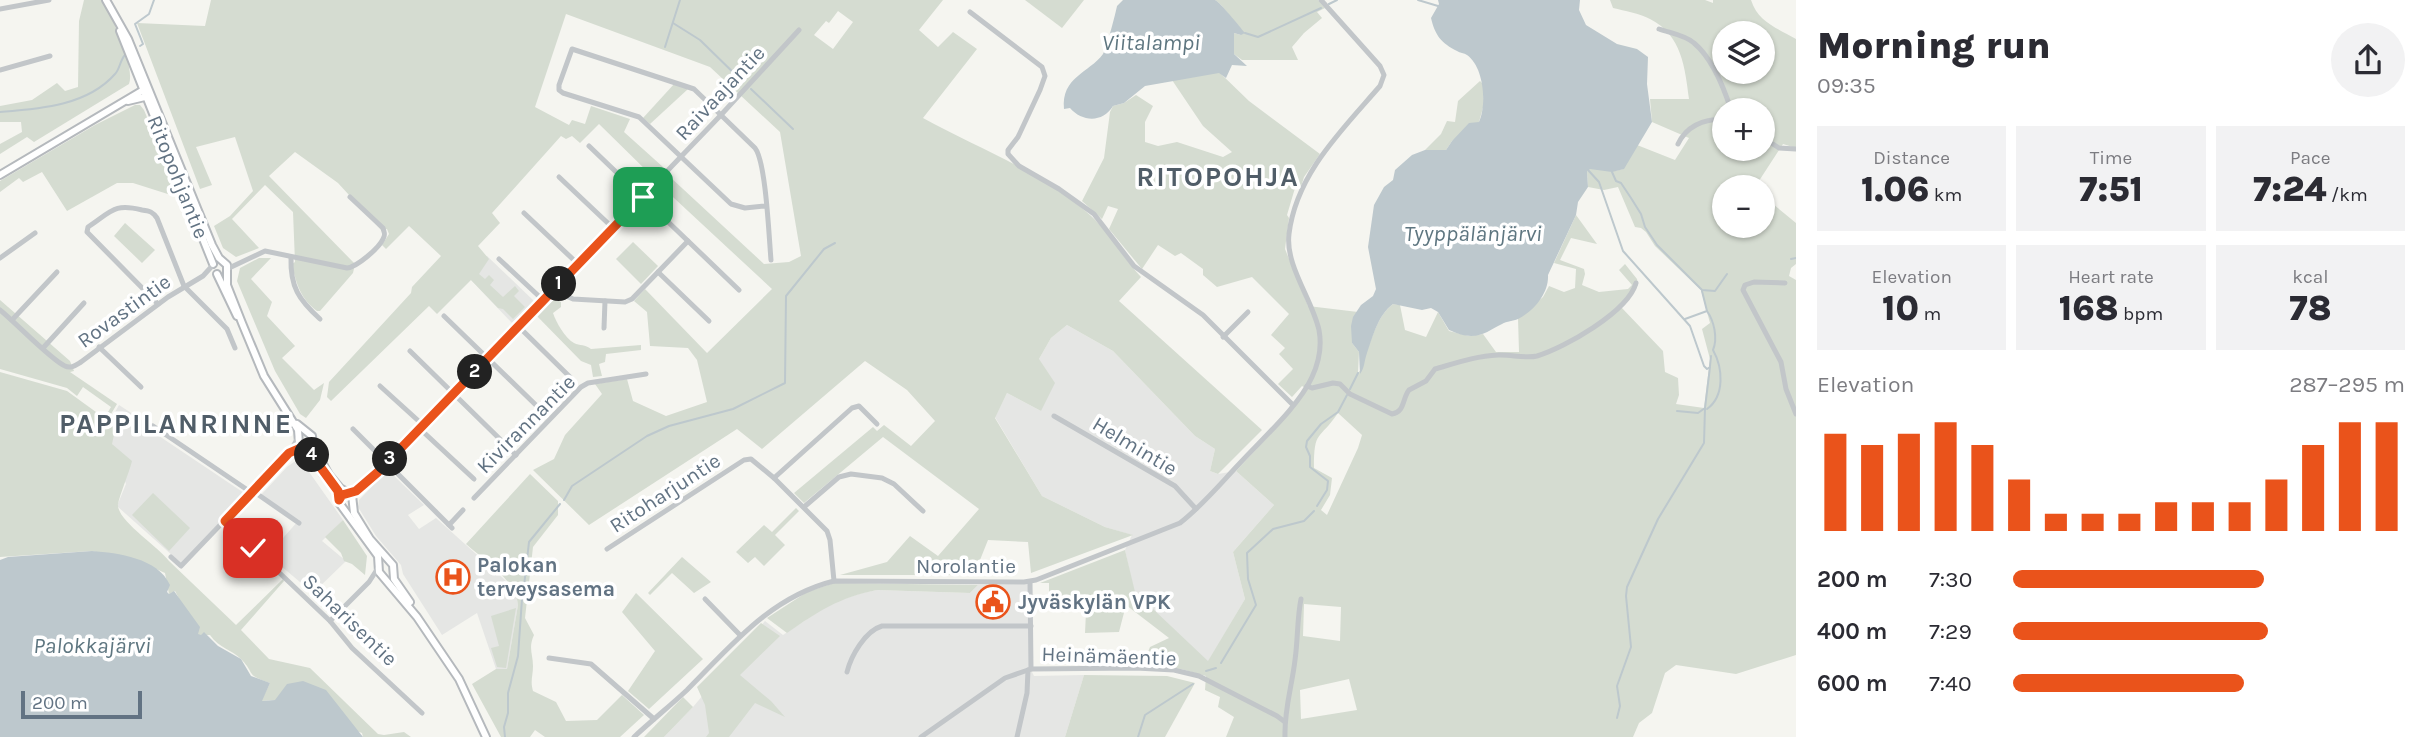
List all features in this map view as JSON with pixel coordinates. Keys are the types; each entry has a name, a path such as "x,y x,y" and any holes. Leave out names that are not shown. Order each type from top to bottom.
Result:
{"main road":[{"path":"0,175 128,101 147,93 106,0"},
{"name":"Ritopohjantie","path":"147,93 212,256 216,274 242,323"},
{"name":"Ritopohjantie","path":"147,93 212,245 225,266 228,285 264,376 291,418 304,446"},
{"path":"213,265 225,266 223,274 216,274"},
{"name":"Ritopohjantie","path":"291,418 312,440"},
{"path":"299,437 307,433"},
{"path":"312,440 310,445 304,446 338,491 343,508 378,556 383,575 417,617 459,679 486,737"},
{"path":"312,440 315,452 329,475 353,498 354,513 370,539 393,565 395,582 417,617"},
{"path":"339,500 342,495 348,494"},
{"path":"343,508 349,508 353,504"},
{"path":"379,566 388,561"},
{"path":"383,575 393,572"}],"street":[{"path":"0,9 50,0"},
{"path":"1321,0 1380,66 1384,75 1380,86 1312,169 1291,223 1289,242 1292,260 1314,311 1320,335 1317,363 1307,386 1312,388 1340,384 1350,394 1392,414 1397,413 1409,390 1426,381 1435,369 1482,356 1532,356 1562,345 1586,333 1613,312 1630,294 1636,283"},
{"path":"970,12 1001,34 1044,71 1040,90 1018,137 1008,150 1010,158 1094,214 1134,266 1203,315 1292,404"},
{"path":"1658,29 1695,44 1717,75 1726,98"},
{"name":"Raivaajantie","path":"348,494 356,491 386,464 643,197 799,30"},
{"path":"765,206 745,208 731,204 639,117 559,90 572,49 694,89 759,153 765,206 771,260"},
{"path":"0,70 50,56"},
{"path":"1678,144 1691,127 1712,119"},
{"path":"1775,145 1796,149"},
{"path":"589,146 739,290"},
{"path":"559,177 613,228"},
{"path":"225,266 265,251 352,268 383,240 385,233 350,197"},
{"path":"158,304 86,232 88,227 118,207 152,212 158,218 184,286 227,329 235,348"},
{"path":"524,213 578,264"},
{"path":"0,258 35,233"},
{"path":"554,290 573,299 625,302 632,299 688,241"},
{"path":"291,257 291,272 298,297 320,319"},
{"path":"499,259 543,300"},
{"name":"Rovastintie","path":"203,276 213,265"},
{"path":"12,320 57,272"},
{"path":"658,272 709,321"},
{"name":"Rovastintie","path":"1,313 66,367 71,367 184,286 203,276 216,274"},
{"path":"1785,283 1754,282 1745,285 1744,290 1781,362 1786,389 1796,414"},
{"path":"604,328 605,301"},
{"path":"43,348 84,303"},
{"path":"1223,337 1248,312"},
{"path":"444,316 541,410"},
{"path":"518,326 571,378"},
{"path":"99,347 141,387"},
{"path":"410,351 516,455"},
{"name":"Kivirannantie","path":"474,498 580,387 588,383 646,374"},
{"path":"380,386 474,480"},
{"name":"Norolantie","path":"634,737 686,691 740,635 764,615 805,590 834,581 1030,582 1167,530 1196,509 1277,424 1307,386"},
{"path":"774,478 852,408 859,406 877,424"},
{"name":"Helmintie","path":"1054,416 1175,486 1196,509"},
{"path":"153,426 299,523"},
{"path":"353,429 450,526 463,510"},
{"path":"170,558 181,566 289,453 299,437"},
{"path":"289,453 304,446"},
{"name":"Ritoharjuntie","path":"607,549 751,458 804,507 828,534 834,581"},
{"path":"804,507 839,477 851,474 882,478 894,484 923,511"},
{"name":"Raivaajantie","path":"353,504 371,479"},
{"name":"Saharisentie","path":"225,521 330,621 352,648 422,713"},
{"path":"330,621 369,582 379,566"},
{"path":"369,582 383,575"},
{"path":"1017,737 1029,670 1030,582"},
{"path":"1285,737 1284,722 1294,667 1301,598"},
{"path":"705,599 740,635"},
{"path":"847,672 850,660 871,631 882,625 1031,626"},
{"path":"549,658 592,664 654,719"},
{"name":"Heinämäentie","path":"921,737 1005,678 1029,670 1174,670 1205,680 1284,722"}],"shaded area":[{"path":"84,0 103,0 126,55 129,84 34,142 27,137 0,154 0,144 22,132 21,122 0,122 0,106 32,100 57,83 65,91 78,87 79,21"},
{"path":"211,0 943,0 919,30 938,47 953,32 977,49 923,118 1052,186 1090,215 1141,277 1119,301 1262,430 1218,474 1210,471 1215,449 1195,436 1113,351 1067,325 1051,338 1039,359 1055,383 1041,411 1007,393 995,418 1042,496 1105,527 1133,535 1031,573 1028,542 988,540 980,560 965,564 964,575 840,575 887,562 910,536 938,556 979,509 883,437 804,503 794,493 873,427 877,431 884,425 911,446 935,421 907,390 865,361 762,449 737,429 589,525 533,470 554,459 565,435 602,394 595,384 627,379 633,401 666,416 707,402 697,360 688,348 650,346 647,312 634,301 645,289 707,353 772,289 660,185 669,176 764,264 789,262 801,256 780,132 710,67 566,14 535,107 569,125 572,120 585,124 591,106 630,119 624,132 663,167 653,177 599,124 580,143 572,136 566,139 561,136 492,213 500,223 478,246 489,259 479,274 485,279 489,275 494,280 490,285 503,297 515,286 519,291 514,296 525,307 513,319 503,309 498,308 471,280 437,314 429,306 331,401 327,397 329,382 411,293 412,287 441,256 409,226 386,249 382,245 389,234 387,229 382,231 338,183 295,152 269,176 355,264 353,273 320,311 311,306 300,290 292,264 295,262 293,212 265,185 232,219 259,248 236,257 223,248 214,226 230,216 253,191 235,137 196,147 212,185 200,189 137,23 205,26","holes":["838,11 853,22 833,49 814,35 826,21 829,23"]},
{"path":"1025,0 1084,0 1062,28"},
{"path":"1215,0 1318,0 1325,8 1317,12 1322,18 1292,47 1298,60 1242,60 1234,54 1234,33 1241,35 1237,26"},
{"path":"1610,0 1705,0 1713,3 1713,0 1751,0 1758,14 1766,21 1712,21 1712,84 1775,84 1775,28 1796,39 1796,148 1783,144 1775,156 1775,98 1712,98 1712,161 1772,161 1763,175 1712,175 1712,238 1775,238 1775,206 1796,223 1796,264 1791,268 1789,276 1796,280 1796,655 1736,674 1676,665 1665,673 1652,713 1639,723 1633,737 1226,737 1234,717 1218,707 1220,697 1205,690 1206,676 1151,665 1148,652 1150,647 1169,638 1126,605 1119,632 1085,633 1086,612 1076,601 1049,592 1049,583 1040,583 1125,550 1135,592 1208,661 1245,599 1233,552 1274,505 1236,471 1279,425 1307,389 1302,386 1292,397 1278,384 1293,369 1279,354 1285,348 1271,335 1289,314 1252,277 1217,287 1203,275 1203,269 1181,253 1175,256 1158,245 1142,269 1109,229 1118,209 1108,206 1102,219 1082,201 1104,158 1113,106 1136,95 1153,106 1145,122 1145,142 1158,146 1177,142 1223,157 1232,152 1203,126 1172,80 1219,72 1249,101 1320,154 1304,177 1301,187 1295,188 1287,215 1289,218 1285,249 1308,306 1358,312 1352,343 1359,352 1358,373 1380,320 1393,304 1400,305 1405,330 1426,337 1438,312 1449,331 1469,336 1483,334 1496,352 1519,352 1518,318 1543,297 1549,286 1564,292 1575,288 1576,269 1554,263 1576,215 1597,244 1571,238 1560,260 1584,269 1582,285 1599,292 1628,289 1632,285 1619,270 1625,264 1637,279 1638,285 1621,307 1663,351 1665,372 1678,378 1679,395 1676,404 1704,408 1710,359 1702,329 1710,323 1701,290 1655,246 1646,232 1635,227 1618,187 1604,190 1588,187 1587,171 1590,168 1615,171 1623,169 1637,145 1675,160 1689,138 1652,122 1650,99 1689,99 1683,64 1675,43 1661,26 1637,14 1613,8","holes":["1338,413 1362,435 1327,515 1321,510 1330,495 1332,478 1314,468 1314,456 1319,436","1304,604 1341,607 1340,641 1303,636","1349,679 1357,710 1301,719 1300,690"]},
{"path":"1480,81 1483,84 1484,104 1479,122 1452,141 1446,150 1425,150 1441,134 1447,121 1455,122 1458,101"},
{"path":"675,83 688,89 650,124 643,118"},
{"path":"140,105 144,110 179,195 174,196 133,183 117,183 67,211 42,172 23,182 19,178 0,192 0,181 95,125"},
{"path":"125,223 155,250 142,263 114,236"},
{"path":"633,242 658,266 641,284 616,259"},
{"path":"487,256 534,301 512,323 471,280 449,262"},
{"path":"259,258 271,258 251,279 272,302 267,316 295,346 282,358 314,390 324,383 320,400 306,418 300,414 275,371 237,281 240,268"},
{"path":"555,299 561,302 561,307 553,313 554,317 564,334 574,343 591,349 641,345 641,350 606,354 605,362 599,364 602,376 593,377 591,365 581,361 534,313 547,301"},
{"path":"0,300 70,361 74,371 70,372 117,404 108,419 105,417 111,407 83,387 77,396 67,388 0,369"},
{"path":"1067,325 1113,351 1195,436 1215,449 1210,471 1218,474 1236,471 1274,505 1233,552 1245,599 1208,662 1134,592 1125,550 1132,535 1105,527 1042,496 995,417 1007,393 1041,411 1039,359 1051,338"},
{"path":"0,372 67,391 107,420 115,430 112,444 132,461 118,504 124,518 236,625 283,579 241,630 269,659 310,668 378,734 404,732 411,737 363,737 362,733 275,700 261,701 270,683 253,675 241,659 210,635 198,635 175,591 169,594 165,573 145,564 92,551 0,557"},
{"path":"119,405 145,422 153,432 247,495 182,564 117,506 126,484 112,444 109,423"},
{"path":"294,462 302,462 343,520 322,541 346,561 313,593 268,555 299,520 261,495"},
{"name":"Palokan terveysasema","path":"388,470 424,505 408,515 419,529 436,518 517,594 518,605 507,669 496,669 477,613 442,635 403,574 401,565 376,536 358,507 359,500"},
{"path":"530,474 558,501 558,515 533,547 525,618 534,635 531,647 533,691 556,702 566,721 597,720 622,695 644,715 620,737 545,737 535,730 530,737 501,737 472,684 496,669 507,669 518,605 512,587 466,544"},
{"path":"153,493 190,528 169,551 132,515"},
{"path":"796,508 799,511 775,535 785,545 764,566 755,557 748,563 736,552 764,525 772,532"},
{"path":"343,520 367,556 365,575 344,561 341,553 325,537"},
{"path":"682,557 711,582 694,593 672,573 650,595 648,593"},
{"path":"834,583 978,585 970,593 877,590 864,593 829,606 787,633 767,618 807,592"},
{"path":"1029,584 1030,668 1034,676 1084,675 1065,737 664,737 693,707 765,621 783,635 831,603 862,593 877,590 970,593 978,585"},
{"path":"636,593 703,659 649,709 628,691 655,651 622,612"},
{"path":"516,608 506,668 497,667 491,648 499,646 491,616"},
{"path":"761,623 780,636 740,675 771,701 785,717 755,703 729,737 706,737 709,733 705,705 697,687"},
{"path":"1084,675 1167,676 1195,683 1165,737 1065,737"},
{"path":"683,697 693,707 664,737 644,737"}],"water":[{"name":"Viitalampi","path":"1123,0 1215,0 1245,33 1234,33 1234,54 1247,66 1232,65 1226,78 1219,73 1145,86 1124,103 1113,106 1109,112 1098,118 1086,118 1070,108 1064,109 1064,98 1071,83 1103,54 1117,6"},
{"name":"Tyyppälänjärvi","path":"1438,0 1580,0 1579,10 1586,25 1617,44 1637,49 1648,57 1647,84 1652,122 1624,169 1612,172 1590,169 1587,171 1588,187 1578,202 1576,215 1548,275 1543,295 1530,311 1484,334 1468,336 1449,330 1438,312 1431,308 1422,310 1393,304 1383,314 1377,326 1360,374 1359,352 1352,343 1351,326 1361,305 1373,296 1376,289 1368,247 1374,205 1384,187 1393,180 1395,170 1412,155 1425,150 1446,150 1469,123 1479,122 1483,106 1480,77 1473,61 1443,42 1434,29 1431,18 1439,4"},
{"name":"Palokkajärvi","path":"92,551 136,559 147,563 164,576 170,585 167,592 169,594 174,591 200,627 198,634 204,632 218,646 241,659 251,676 270,683 262,701 275,700 287,684 303,681 326,690 363,737 0,737 0,560 8,557"}],"waterway":[{"path":"140,46 143,44 135,24 149,14 154,0"},
{"path":"665,47 680,0"},
{"path":"1329,4 1337,0"},
{"path":"1418,0 1438,6"},
{"path":"1245,33 1258,37 1321,8"},
{"path":"673,23 700,40 743,82"},
{"path":"0,112 62,104 91,93 115,74 125,55"},
{"path":"751,89 793,129"},
{"path":"1588,170 1599,182 1623,251 1690,326 1704,366 1707,369 1710,367 1704,443 1658,519 1627,587 1631,647 1617,686 1620,706 1617,718"},
{"path":"1612,172 1641,214 1645,227 1657,245 1702,290 1715,291 1727,274"},
{"path":"564,500 572,486 647,436 669,426 733,409 785,383 786,296 824,249 835,243"},
{"path":"1791,259 1796,258"},
{"path":"1685,319 1707,311 1702,291"},
{"path":"1707,311 1712,320 1715,340 1713,350 1720,373 1717,397 1707,409"},
{"path":"1710,366 1711,356"},
{"path":"1350,389 1358,373"},
{"path":"1317,506 1327,490 1328,481 1310,467 1307,441 1321,424 1338,412 1347,395"},
{"path":"1677,411 1698,413 1705,408"},
{"path":"523,595 529,542 560,504"},
{"path":"1221,663 1256,605 1248,579 1247,553 1273,529 1304,521 1314,511"},
{"path":"505,737 508,693 518,656 522,599"},
{"path":"1206,671 1216,668"},
{"path":"1138,737 1145,715 1193,684"}],"place":[{"name":"Palokan terveysasema","path":"453,577"},
{"name":"Jyväskylän VPK","path":"993,602"}],"district":[{"name":"RITOPOHJA","path":"1218,176"},
{"name":"PAPPILANRINNE","path":"176,423"}],"route":[{"path":"253,548 225,521 289,453 305,446 338,491 339,500 342,495 356,491 378,472 643,197"}]}
